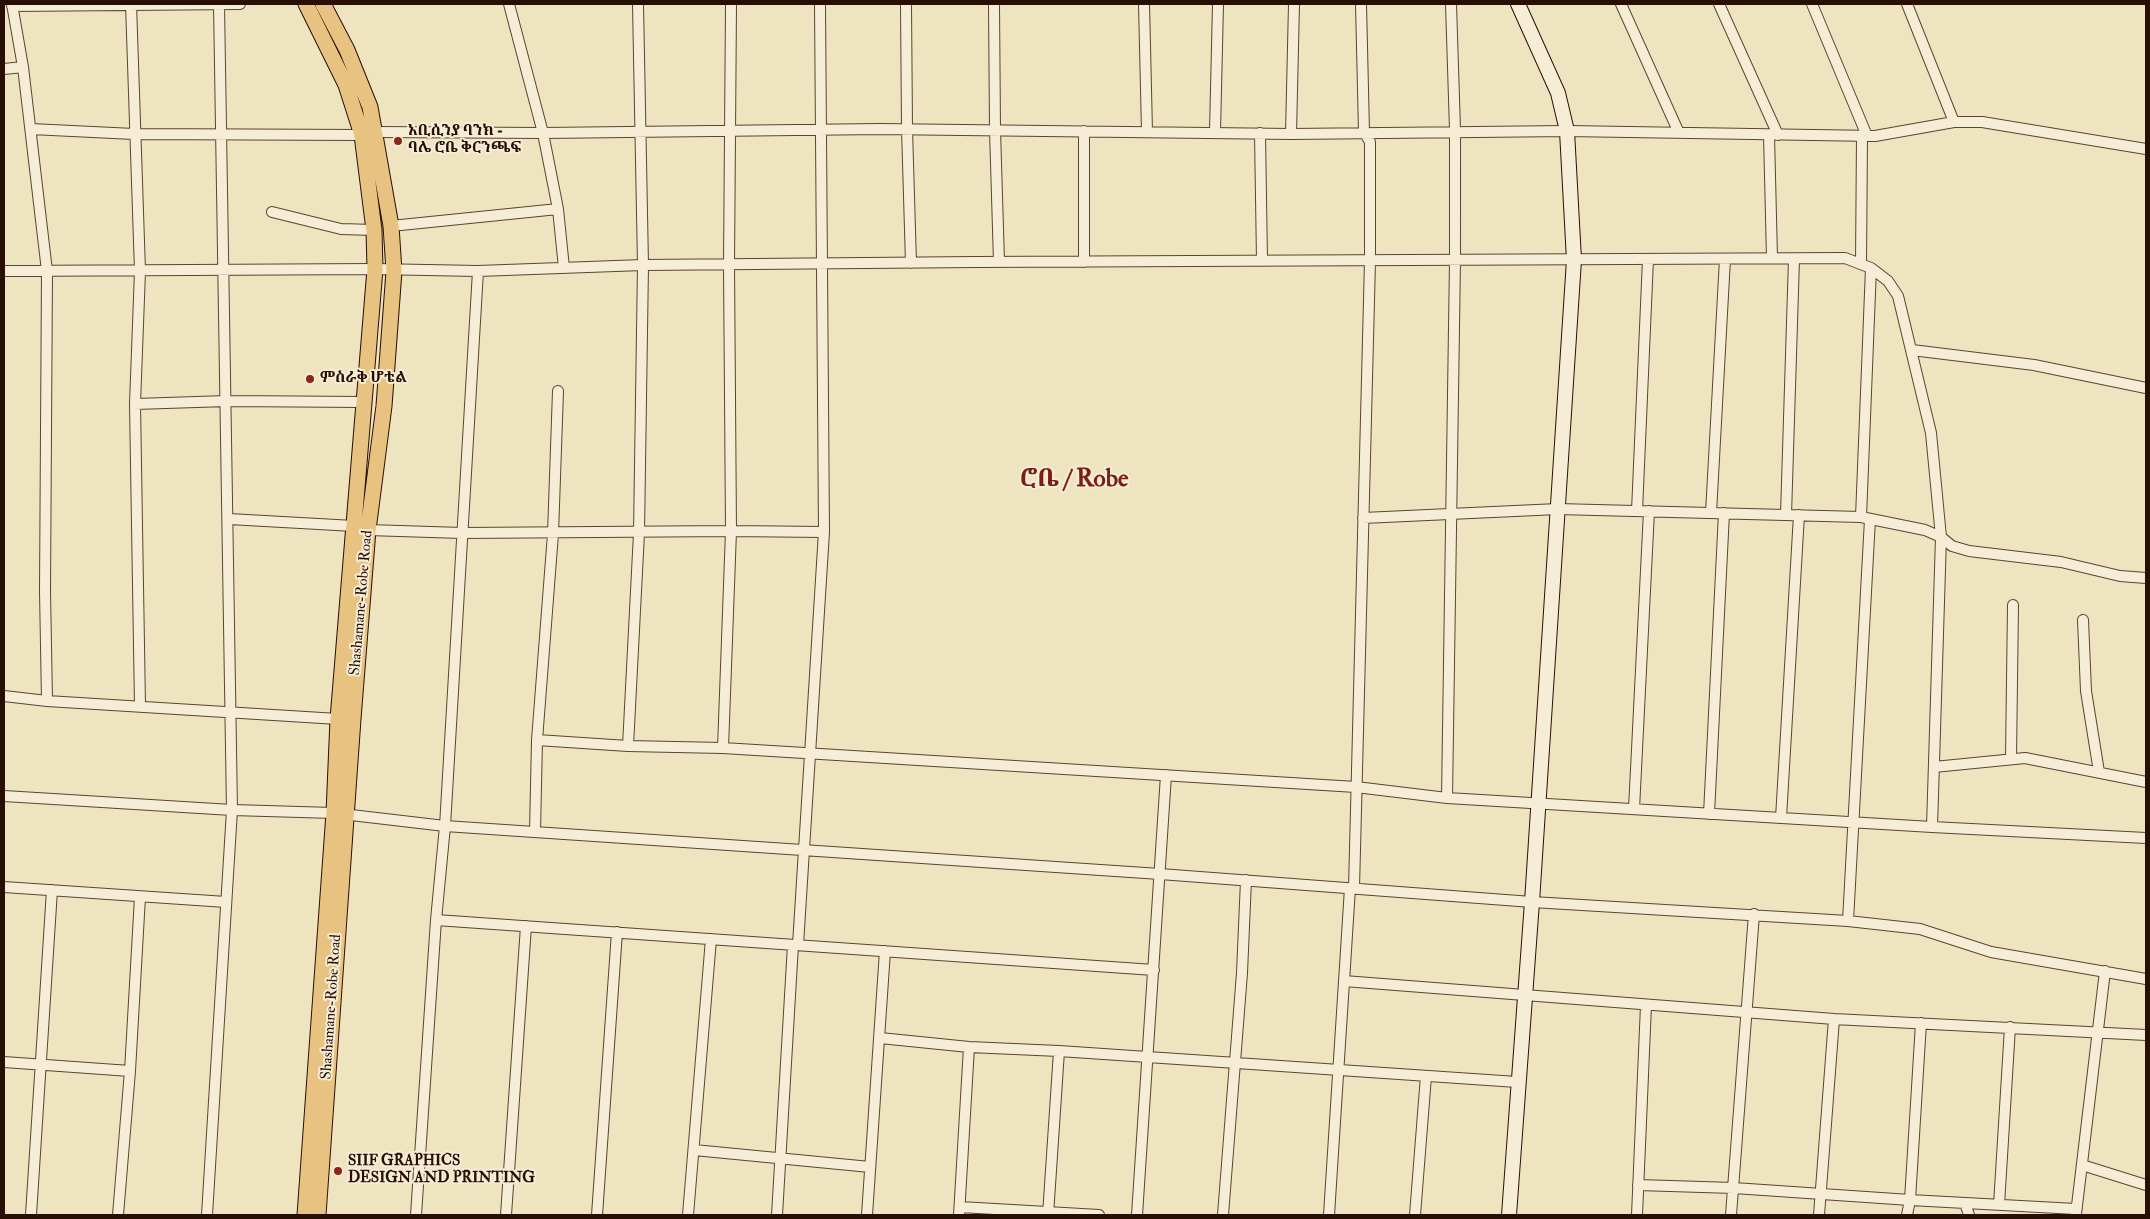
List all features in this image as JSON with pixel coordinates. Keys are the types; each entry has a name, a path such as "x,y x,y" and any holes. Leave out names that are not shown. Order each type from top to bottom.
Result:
{"main road":[{"name":"Shashamane-Robe Road","path":"306,4 369,133 391,226 394,271 384,406 361,528 338,719 340,814 318,1215"},
{"name":"Shashamane-Robe Road","path":"305,1215 340,814 361,528 363,402 375,269 369,133 370,107 350,58 323,4"}],"street":[{"path":"132,4 134,134 140,271 135,404 140,706"},
{"path":"207,1215 232,810 229,519 219,4"},
{"path":"47,701 45,591 47,271 23,67 12,5 240,4"},
{"path":"509,4 543,133 558,209 564,268"},
{"path":"628,746 640,533 643,265 638,4"},
{"path":"723,748 731,531 730,4"},
{"path":"777,1215 795,945 804,850 824,532 820,264 820,4"},
{"path":"906,4 911,263"},
{"path":"994,4 994,130 999,262"},
{"path":"1144,4 1147,132"},
{"path":"1215,132 1218,4"},
{"path":"1291,134 1294,4"},
{"path":"1328,1215 1337,1070 1352,888 1356,787 1370,261 1370,142 1364,132 1361,4"},
{"path":"1447,798 1450,513 1456,260 1456,130 1451,4"},
{"path":"1509,1215 1517,1082 1539,804 1574,260 1567,131 1558,93 1518,4"},
{"path":"1621,4 1679,133"},
{"path":"1719,4 1773,134 1772,258"},
{"path":"1812,4 1864,136 1861,264"},
{"path":"1907,4 1954,122"},
{"path":"4,69 23,67"},
{"path":"31,129 134,134 221,135 907,129 1291,134 1456,130 1864,136 1954,122 1982,122 2146,149"},
{"path":"1084,131 1084,262"},
{"path":"1260,133 1262,261"},
{"path":"391,226 558,209"},
{"path":"272,212 341,229 374,230"},
{"path":"4,271 375,269 394,271 478,271 643,265 1845,258 1871,268 1888,281 1898,296 1931,433 1941,537 1932,827"},
{"path":"1637,511 1648,259"},
{"path":"1711,513 1725,259"},
{"path":"1786,514 1794,259"},
{"path":"1848,921 1854,823 1865,518 1871,268"},
{"path":"416,1215 436,920 446,826 478,271"},
{"path":"1912,350 2034,365 2146,388"},
{"path":"535,832 537,740 553,534 558,392"},
{"path":"135,404 363,402"},
{"path":"1363,518 1558,509 1786,514 1865,518 1925,530 1941,537 1952,546 1969,551 2061,562 2120,576 2146,578"},
{"path":"1634,809 1649,511"},
{"path":"1709,814 1724,513"},
{"path":"1781,818 1798,515"},
{"path":"229,519 462,533 824,532"},
{"path":"2011,758 2012,605"},
{"path":"2083,620 2086,691 2099,772"},
{"path":"4,696 47,701 338,719"},
{"path":"537,740 628,746 723,748 1356,787 1447,798 1539,804 2146,838"},
{"path":"1934,767 2025,758 2146,782"},
{"path":"1136,1215 1166,775"},
{"path":"4,796 232,810 340,814 446,826 1246,880 1532,902 1848,921 1920,929 1991,952 2146,979"},
{"path":"1223,1215 1246,880"},
{"path":"4,886 226,902"},
{"path":"31,1215 52,890"},
{"path":"118,1215 130,1071 140,897"},
{"path":"1731,1215 1754,914"},
{"path":"436,920 1154,970"},
{"path":"506,1215 526,926"},
{"path":"597,1215 617,932"},
{"path":"688,1215 711,939"},
{"path":"867,1215 885,951"},
{"path":"1638,1186 1734,1188 1999,1205 2076,1212 2105,971"},
{"path":"1344,981 1834,1019 2146,1035"},
{"path":"1637,1215 1646,1005"},
{"path":"1819,1215 1834,1019"},
{"path":"1907,1215 1910,1200 1921,1023"},
{"path":"1999,1205 2010,1027"},
{"path":"880,1038 969,1047 1235,1062 1517,1082"},
{"path":"969,1047 959,1211 1099,1215"},
{"path":"1048,1213 1059,1051"},
{"path":"4,1062 130,1071"},
{"path":"1415,1215 1426,1076"},
{"path":"694,1150 870,1167"},
{"path":"2082,1165 2146,1185"},
{"path":"1965,1203 1969,1215"}],"place":[{"name":"አቢሲንያ ባንክ - ባሌ ሮቤ ቅርንጫፍ","path":"398,141"},
{"name":"ምስራቅ ሆቴል","path":"310,379"},
{"name":"SIIF GRAPHICS DESIGN AND PRINTING","path":"338,1171"}],"district":[{"name":"ሮቤ / Robe","path":"1074,481"}]}
